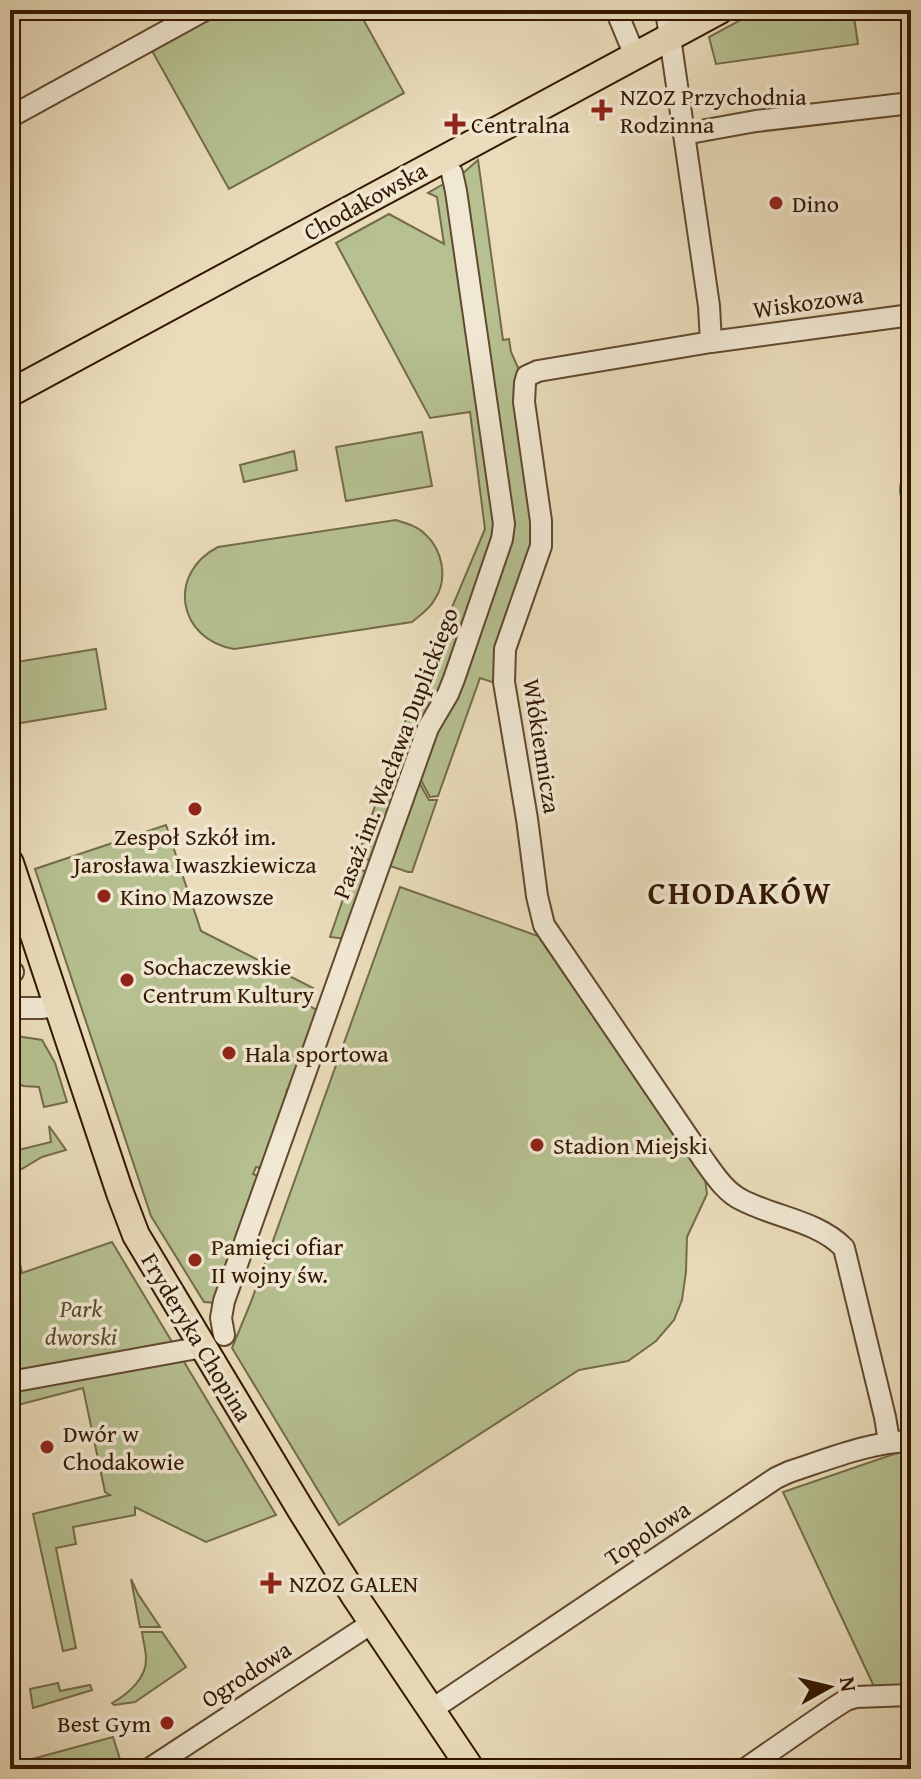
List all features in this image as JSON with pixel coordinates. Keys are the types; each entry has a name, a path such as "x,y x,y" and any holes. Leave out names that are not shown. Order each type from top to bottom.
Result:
{"main road":[{"name":"Chodakowska","path":"10,393 720,10"},
{"name":"Fryderyka Chopina","path":"10,863 136,1235 213,1341 301,1510 372,1623 471,1769"}],"street":[{"path":"10,117 205,10"},
{"path":"616,10 635,56"},
{"path":"666,10 709,306 711,342"},
{"path":"684,134 756,121 911,103"},
{"name":"Pasaż im. Wacława Duplickiego","path":"213,1341 263,1189 423,742 454,679 502,539 504,524 452,173"},
{"name":"Wiskozowa","path":"711,342 911,315"},
{"name":"Włókiennicza","path":"711,342 538,371 527,376 524,402 542,536 505,649 504,682 537,896 544,925 551,936 726,1189 739,1199 821,1230 844,1248 889,1441"},
{"path":"10,1008 57,1006"},
{"path":"10,1382 213,1341"},
{"name":"Topolowa","path":"431,1710 776,1478 889,1441 911,1441"},
{"name":"Ogrodowa","path":"149,1769 372,1623"},
{"path":"745,1769 846,1700 911,1695"}],"green space":[{"path":"224,10 358,10 404,93 229,189 151,49"},
{"path":"759,10 853,10 858,44 716,64 709,37"},
{"path":"478,160 503,340 509,339 520,372 535,537 500,634 498,684 480,678 438,796 430,797 417,773 505,551 461,175"},
{"path":"447,182 498,520 443,692 413,753 396,746 485,529 470,412 430,418 336,243 389,214 444,244 437,197 428,193"},
{"path":"422,432 432,486 346,501 336,447"},
{"path":"294,451 297,470 244,482 240,465"},
{"path":"911,456 911,520 900,488"},
{"path":"396,520 425,534 436,548 442,565 441,583 435,599 412,622 234,649 215,643 200,632 190,619 186,588 191,572 202,558 218,547"},
{"path":"96,649 106,709 14,724 10,701 10,663"},
{"path":"394,750 411,758 401,774 374,862 358,856"},
{"path":"416,777 429,800 437,800 412,872 408,872 384,864"},
{"path":"166,825 201,931 313,988 308,1005 320,1012 292,1091 287,1090 286,1096 289,1098 264,1169 256,1167 253,1174 261,1177 227,1274 223,1273 220,1279 224,1281 215,1303 204,1302 151,1216 35,869"},
{"path":"354,867 370,873 360,900 356,899 354,904 358,906 346,939 330,937"},
{"path":"400,887 538,936 705,1178 707,1194 687,1237 682,1300 674,1320 656,1341 628,1361 579,1370 339,1525 232,1348"},
{"path":"10,1035 42,1040 55,1063 67,1102 44,1107 39,1087 23,1086 10,1079"},
{"path":"49,1126 66,1150 42,1157 10,1176 10,1152 51,1142"},
{"name":"Park dworski","path":"10,1220 22,1273 112,1242 276,1515 206,1542 135,1507 135,1515 73,1527 76,1544 56,1548 76,1648 63,1651 33,1514 110,1495 105,1492 83,1388 10,1407"},
{"path":"900,1452 911,1452 911,1693 877,1693 783,1492"},
{"path":"131,1579 138,1594 160,1627 140,1627"},
{"path":"142,1632 162,1632 186,1667 135,1702 114,1705 112,1703 130,1690 143,1672 146,1658"},
{"path":"58,1683 60,1691 90,1685 92,1690 33,1708 30,1689"},
{"path":"113,1737 123,1769 10,1769 10,1765"}],"place":[{"name":"NZOZ Przychodnia Rodzinna","path":"602,110"},
{"name":"Centralna","path":"455,124"},
{"name":"Dino","path":"776,203"},
{"name":"Zespoł Szkół im. Jarosława Iwaszkiewicza","path":"195,809"},
{"name":"Kino Mazowsze","path":"104,896"},
{"name":"Sochaczewskie Centrum Kultury","path":"127,980"},
{"name":"Hala sportowa","path":"229,1053"},
{"name":"Stadion Miejski","path":"537,1145"},
{"name":"Pamięci ofiar II wojny św.","path":"195,1260"},
{"name":"Dwór w Chodakowie","path":"47,1447"},
{"name":"NZOZ GALEN","path":"271,1583"},
{"name":"Best Gym","path":"167,1723"}],"district":[{"name":"CHODAKÓW","path":"740,892"}]}
